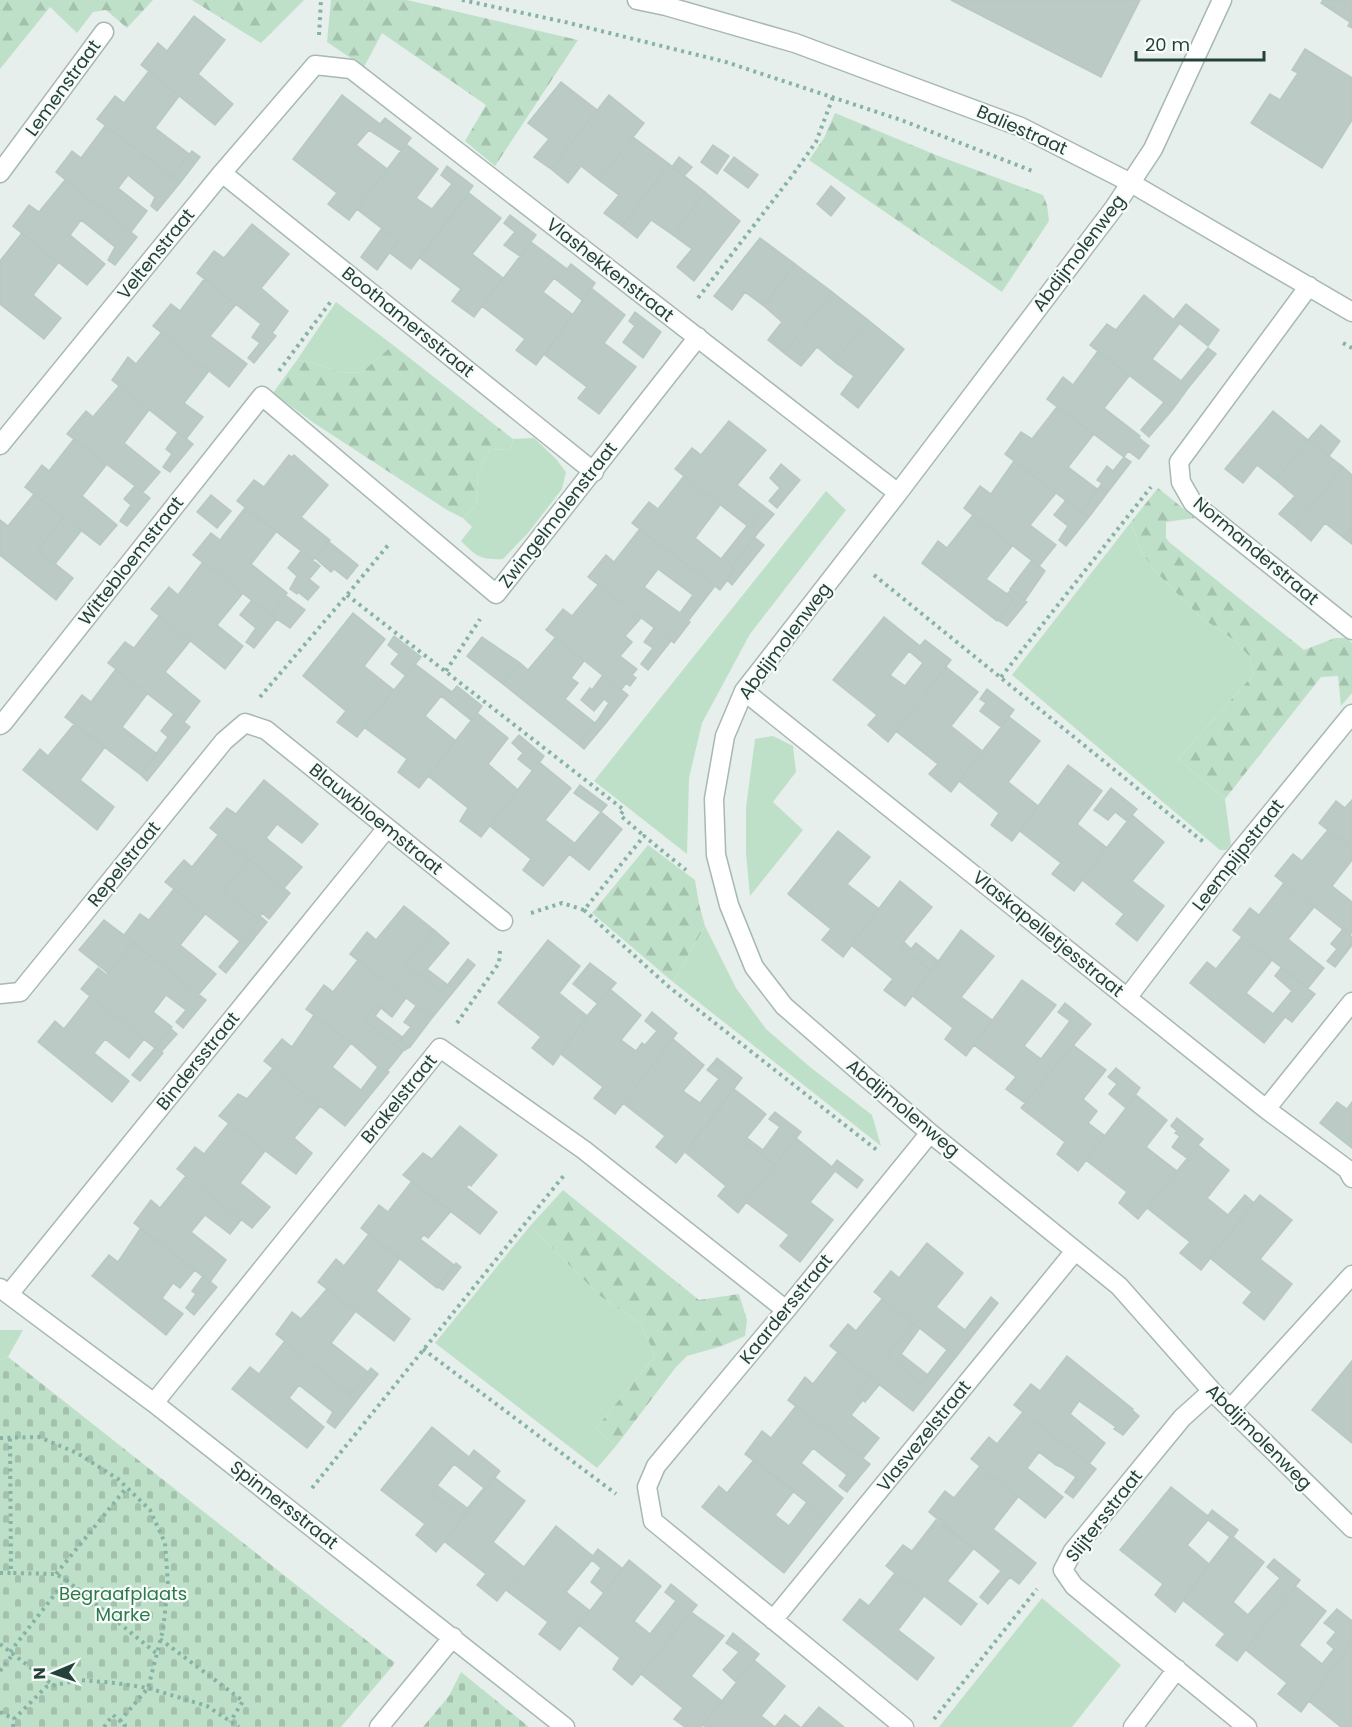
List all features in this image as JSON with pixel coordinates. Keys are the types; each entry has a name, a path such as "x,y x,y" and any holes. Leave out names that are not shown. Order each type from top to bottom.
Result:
{"street":[{"name":"Baliestraat","path":"637,0 667,3 795,43 1021,127 1131,183 1352,312"},
{"name":"Abdijmolenweg","path":"1222,0 1153,149 1114,208 898,493 744,691 725,736 714,799 716,855 729,905 754,967 784,1006 930,1133 1119,1286 1212,1391 1352,1528"},
{"name":"Lemenstraat","path":"0,172 104,32"},
{"name":"Veltenstraat","path":"0,445 222,173 315,65"},
{"name":"Vlashekkenstraat","path":"315,65 351,69 898,493"},
{"name":"Boothamersstraat","path":"222,173 594,472"},
{"path":"1180,471 1179,462 1309,286"},
{"name":"Zwingelmolenstraat","path":"262,396 496,594 698,337"},
{"name":"Wittebloemstraat","path":"0,725 262,396"},
{"name":"Normanderstraat","path":"1180,471 1181,482 1193,503 1352,630"},
{"name":"Vlaskapelletjesstraat","path":"744,691 1266,1109 1347,1169 1352,1178"},
{"name":"Leempijpstraat","path":"1127,998 1230,863 1352,714"},
{"name":"Blauwbloemstraat","path":"245,723 266,730 503,921"},
{"name":"Repelstraat","path":"0,994 20,992 224,741 245,723"},
{"name":"Bindersstraat","path":"5,1291 387,828"},
{"path":"1266,1109 1352,1002"},
{"name":"Brakelstraat","path":"154,1403 440,1048 584,1149 786,1310"},
{"name":"Kaardersstraat","path":"653,1521 647,1487 656,1466 930,1133"},
{"name":"Vlasvezelstraat","path":"773,1620 1075,1251"},
{"path":"1230,1409 1352,1276"},
{"name":"Spinnersstraat","path":"5,1291 154,1403 565,1727"},
{"name":"Slijtersstraat","path":"1212,1391 1182,1418 1073,1551 1063,1569 1074,1586 1247,1727"},
{"path":"653,1521 904,1727"},
{"path":"379,1727 453,1637"},
{"path":"1133,1727 1177,1669"}],"path":[{"path":"462,0 565,22 726,62 901,120 1042,176"},
{"path":"679,322 816,142 833,97 850,63"},
{"path":"292,352 350,276"},
{"path":"1001,677 1157,479 1180,471"},
{"path":"245,723 256,701 409,519"},
{"path":"849,555 1230,863"},
{"path":"446,671 496,594"},
{"path":"347,595 624,810 620,815 687,870"},
{"path":"584,910 644,836"},
{"path":"440,1048 499,963 503,921 562,903 584,910 669,987 881,1154 897,1173"},
{"path":"293,1512 584,1149"},
{"path":"423,1349 653,1521"},
{"path":"10,1437 10,1573"},
{"path":"0,1438 39,1437 77,1453 118,1479 150,1510 165,1543 168,1584 157,1653 148,1688 120,1721"},
{"path":"56,1574 127,1487"},
{"path":"927,1727 1043,1581 1063,1569"},
{"path":"0,1573 56,1574 157,1653"},
{"path":"0,1671 66,1580"},
{"path":"160,1639 243,1701 230,1722"},
{"path":"0,1644 53,1685"},
{"path":"13,1727 14,1719 46,1687 80,1680 148,1688 207,1706 239,1727"},
{"path":"0,1712 14,1719"},
{"path":"104,1727 113,1715 125,1725 124,1727"}],"green space":[{"path":"0,0 153,0 127,28 106,10 93,12 77,33 50,7 0,69"},
{"path":"192,0 304,0 261,43"},
{"path":"331,0 407,0 578,40 495,166 465,141 486,105 382,33 364,67 327,42"},
{"path":"835,113 936,155 1043,195 1049,221 1002,292 809,160 824,138"},
{"path":"336,302 393,345 362,372 342,373 297,360"},
{"path":"393,345 513,439 511,449 490,450 478,473 476,505 463,518 447,510 314,423 273,393 297,360 342,373 362,372"},
{"path":"534,438 566,472 562,489 528,533 503,559 489,559 480,556 461,541 472,527 463,518 476,505 478,473 490,450 511,449 513,439"},
{"path":"1158,488 1195,518 1166,522 1166,538 1169,542 1304,650 1335,638 1347,638 1352,643 1352,693 1341,706 1338,676 1321,677 1225,799 1178,759 1254,674 1249,656 1234,640 1199,616 1158,574 1141,552 1131,522"},
{"path":"826,491 846,510 750,634 702,723 689,778 687,854 594,781"},
{"path":"1131,522 1141,552 1158,574 1199,616 1234,640 1249,656 1254,674 1178,759 1225,799 1231,845 1226,850 1220,850 1012,675"},
{"path":"773,736 793,746 796,772 773,802 803,830 750,896 746,853 746,808 755,739"},
{"path":"648,845 695,880 705,926 673,982 592,913"},
{"path":"705,926 736,988 766,1029 872,1115 881,1146 673,982"},
{"path":"563,1190 699,1300 739,1294 747,1320 745,1336 722,1346 687,1356 676,1367 616,1446 596,1428 655,1356 641,1324 600,1296 530,1226"},
{"path":"530,1226 600,1296 641,1324 655,1356 596,1428 616,1446 597,1468 435,1343"},
{"path":"0,1330 23,1330 8,1357 0,1360"},
{"name":"Begraafplaats Marke","path":"8,1357 395,1663 341,1727 0,1727 0,1360"},
{"path":"1042,1598 1121,1665 1072,1727 939,1727"},
{"path":"461,1672 529,1727 423,1727 449,1696"}],"building":[{"path":"951,0 1140,0 1101,77"},
{"path":"1323,0 1352,0 1352,28 1348,26 1350,22 1321,3"},
{"path":"194,16 225,40 198,74 233,104 215,125 141,65 158,43 167,51"},
{"path":"1305,49 1352,78 1352,120 1322,168 1251,123 1270,94 1280,100 1298,73 1292,70"},
{"path":"149,71 179,96 155,128 189,154 172,176 97,119 115,96 124,103"},
{"path":"561,82 597,110 551,169 534,157 549,139 528,123"},
{"path":"342,95 380,124 385,118 411,138 401,151 369,130 356,145 387,169 349,220 328,204 337,193 293,159"},
{"path":"609,95 644,123 599,180 581,166 568,183 551,169"},
{"path":"105,126 180,183 157,211 151,206 155,197 128,175 118,188 147,211 131,232 56,172 72,151 81,158"},
{"path":"633,137 669,164 622,226 604,213 619,195 599,180"},
{"path":"406,144 438,169 416,198 432,209 452,184 441,175 447,166 473,186 411,269 390,253 398,241 357,209"},
{"path":"713,145 729,156 717,174 701,162"},
{"path":"192,151 200,157 180,183 172,176"},
{"path":"679,157 692,167 684,176 672,167"},
{"path":"734,157 758,175 748,188 724,170"},
{"path":"669,164 705,192 673,235 651,220 637,238 622,226"},
{"path":"65,180 137,237 115,265 108,260 115,247 81,220 70,235 105,264 87,285 13,226 29,205 39,212"},
{"path":"831,186 845,198 831,216 817,204"},
{"path":"705,192 740,221 694,281 677,267 692,249 673,235"},
{"path":"469,193 501,218 472,254 503,278 474,317 452,301 461,289 420,258"},
{"path":"510,215 536,235 520,256 504,245 515,232 504,223"},
{"path":"252,224 289,254 261,288 288,311 272,333 276,336 254,363 248,358 260,343 252,337 261,324 197,273 214,251 224,258"},
{"path":"382,228 398,241 377,270 361,257"},
{"path":"22,233 58,263 33,295 61,318 44,339 0,304 0,261"},
{"path":"760,238 795,264 764,306 745,292 732,310 714,296"},
{"path":"531,242 567,269 571,264 595,283 583,301 554,278 543,292 573,315 536,365 516,350 525,339 482,306"},
{"path":"795,264 832,292 784,353 768,340 782,322 764,306"},
{"path":"205,278 236,304 210,336 247,364 229,387 153,326 171,304 180,311"},
{"path":"591,288 625,315 604,343 636,367 599,414 578,398 587,387 545,355"},
{"path":"832,292 868,320 835,362 817,347 801,366 784,353"},
{"path":"1144,295 1179,324 1152,359 1189,387 1173,409 1090,345 1107,324 1116,330"},
{"path":"1186,304 1219,330 1208,346 1174,319"},
{"path":"635,312 661,332 643,358 623,342 635,326 629,321"},
{"path":"868,320 904,349 858,408 841,394 854,376 835,362"},
{"path":"161,333 209,371 184,403 203,417 186,439 112,380 128,357 136,364"},
{"path":"1208,348 1216,354 1189,387 1181,381"},
{"path":"1098,351 1129,376 1104,408 1140,436 1139,438 1149,446 1139,459 1128,451 1124,457 1047,399 1063,377 1073,385"},
{"path":"119,386 149,410 124,443 160,472 143,492 67,434 86,411 93,417"},
{"path":"1164,402 1173,409 1149,437 1141,430"},
{"path":"1057,407 1094,434 1068,467 1097,489 1081,512 1005,454 1021,432 1032,439"},
{"path":"1273,411 1308,440 1276,480 1257,465 1243,483 1225,469"},
{"path":"729,421 766,450 737,485 766,508 750,528 675,469 692,448 701,455"},
{"path":"1321,425 1340,441 1329,456 1308,440"},
{"path":"178,432 193,444 170,472 163,467 172,454 166,449"},
{"path":"74,439 107,464 82,496 117,525 100,545 25,487 42,465 49,471"},
{"path":"1308,440 1343,467 1295,527 1279,514 1295,496 1276,480"},
{"path":"289,455 292,457 294,455 328,485 301,517 330,540 313,560 237,501 254,480 264,487"},
{"path":"1124,457 1131,462 1108,492 1100,486 1102,483 1097,480 1107,466 1113,471"},
{"path":"1014,461 1056,493 1030,525 1056,545 1039,566 964,508 980,486 991,494"},
{"path":"781,464 800,480 777,508 769,501 780,488 770,478"},
{"path":"1343,467 1352,475 1352,528 1344,538 1325,523 1311,541 1295,527"},
{"path":"684,476 720,505 695,538 721,559 747,526 757,534 731,567 735,570 720,590 632,523 649,502 658,509"},
{"path":"135,486 150,498 127,526 120,521 131,505 124,499"},
{"path":"1100,486 1108,492 1089,517 1081,512"},
{"path":"34,494 64,517 38,550 73,578 56,600 0,555 0,520 8,526"},
{"path":"211,495 231,511 217,528 197,512"},
{"path":"1066,500 1089,517 1066,546 1059,540 1068,526 1054,515"},
{"path":"245,508 276,532 251,564 287,593 271,615 193,555 211,533 220,540"},
{"path":"766,508 774,514 757,534 750,528"},
{"path":"973,515 1012,546 986,579 1014,599 997,621 922,563 938,541 947,548"},
{"path":"64,517 81,531 55,564 38,550"},
{"path":"1352,528 1352,544 1344,538"},
{"path":"639,530 715,586 674,643 588,577 606,555 614,562","holes":["658,569 693,595 680,613 644,587"]},
{"path":"754,537 764,545 732,585 727,580 735,570 731,567"},
{"path":"328,541 358,565 347,579 334,569 331,572 315,558"},
{"path":"301,551 320,566 309,579 319,587 308,600 290,589 297,576 288,568"},
{"path":"1032,560 1045,571 1025,600 1010,589"},
{"path":"203,562 243,593 217,625 243,646 225,669 151,609 169,587 178,595"},
{"path":"598,585 641,618 625,636 632,642 620,656 637,669 632,675 636,678 630,686 626,683 621,690 546,630 563,609 572,616"},
{"path":"1011,590 1027,602 1007,626 998,620 1014,599 1007,594"},
{"path":"285,595 305,610 290,628 271,615"},
{"path":"252,600 277,619 254,648 246,642 256,628 240,615"},
{"path":"353,613 385,639 364,666 394,690 357,737 337,722 346,711 303,676"},
{"path":"159,616 190,641 165,672 200,701 184,722 108,663 125,642 134,648"},
{"path":"884,617 920,646 925,640 951,660 888,742 868,725 877,715 833,680","holes":["909,651 923,663 905,686 890,675"]},
{"path":"654,628 671,641 648,670 641,664 653,648 644,642"},
{"path":"394,636 421,657 406,676 391,664 399,654 388,645"},
{"path":"482,637 520,663 503,684 467,656"},
{"path":"555,638 584,661 571,678 578,683 565,699 595,723 578,744 503,684 520,663 528,670"},
{"path":"415,664 452,692 457,686 482,706 472,721 441,696 425,716 456,741 419,788 398,772 407,759 364,727"},
{"path":"946,667 978,692 951,726 982,751 951,792 929,774 938,764 896,731"},
{"path":"116,669 147,694 122,727 157,754 141,775 65,717 82,695 91,702"},
{"path":"603,675 628,695 605,724 599,718 609,703 604,699 594,711 581,700"},
{"path":"987,689 1014,710 1001,727 980,711 986,703 980,699"},
{"path":"477,713 508,738 488,764 518,790 481,837 460,821 468,808 428,776"},
{"path":"174,714 190,727 147,781 141,775 168,737 161,731"},
{"path":"1009,717 1040,741 1008,782 1038,806 1012,841 991,825 999,813 959,781"},
{"path":"599,718 605,724 584,749 578,744"},
{"path":"75,723 105,747 80,780 114,807 97,830 23,770 40,749 48,756"},
{"path":"519,735 544,756 533,771 518,759 523,753 512,743"},
{"path":"539,762 571,788 545,820 577,845 543,886 523,870 531,859 490,826"},
{"path":"1068,765 1102,791 1077,824 1107,848 1074,891 1052,874 1061,863 1020,831"},
{"path":"264,780 318,824 302,843 277,824 266,838 302,867 284,888 210,828 227,808 236,814"},
{"path":"580,785 607,805 601,812 574,793"},
{"path":"1111,788 1137,809 1127,821 1115,812 1108,820 1094,810"},
{"path":"1352,800 1352,849 1319,823 1336,801 1345,808"},
{"path":"601,812 622,829 589,870 569,854 577,845 575,843"},
{"path":"1132,815 1164,842 1132,881 1164,906 1137,941 1116,924 1124,914 1082,880"},
{"path":"1328,830 1352,849 1352,860 1332,886 1352,902 1352,932 1350,935 1275,876 1293,854 1302,861"},
{"path":"838,831 870,857 847,884 879,909 843,957 822,940 831,929 788,894"},
{"path":"218,835 249,859 223,891 259,920 241,942 165,882 184,860 192,867"},
{"path":"249,859 290,893 269,919 262,913 260,916 267,922 226,973 219,967 259,920 223,891"},
{"path":"900,881 932,907 900,946 931,971 905,1006 884,990 893,979 851,945"},
{"path":"1284,883 1314,907 1288,939 1324,968 1308,988 1233,930 1250,908 1259,915"},
{"path":"174,889 205,914 180,945 216,974 199,994 124,935 140,914 149,920"},
{"path":"404,906 433,929 405,964 442,992 468,959 475,965 432,1018 350,954 367,932 376,940"},
{"path":"104,920 133,942 108,973 79,950"},
{"path":"433,929 449,943 427,969 448,985 442,992 405,964"},
{"path":"1343,929 1352,937 1352,945 1335,967 1327,961 1337,949 1331,944"},
{"path":"961,930 994,956 961,997 992,1020 966,1056 945,1039 953,1028 913,996"},
{"path":"1242,937 1272,960 1246,993 1273,1014 1292,991 1275,976 1281,968 1315,994 1292,1022 1285,1017 1264,1043 1190,983 1207,962 1216,969"},
{"path":"548,940 580,966 559,993 587,1016 553,1065 532,1048 541,1037 498,1003"},
{"path":"133,942 206,1000 183,1028 176,1022 186,1010 166,995 153,1012 172,1027 155,1048 81,989 98,968 107,975"},
{"path":"904,942 911,949 916,943 938,961 931,971 900,946"},
{"path":"358,960 406,998 392,1017 376,1004 364,1020 403,1051 387,1071 378,1067 306,1009 324,985 333,992"},
{"path":"590,963 616,983 597,1003 573,984"},
{"path":"1022,980 1056,1005 1024,1046 1041,1059 1070,1021 1058,1012 1065,1003 1091,1024 1025,1103 1006,1089 1016,1077 974,1045"},
{"path":"610,989 641,1015 621,1040 636,1051 642,1043 645,1045 657,1031 645,1021 652,1012 677,1033 615,1114 594,1098 603,1087 561,1054 587,1016"},
{"path":"90,996 144,1039 129,1058 105,1039 94,1053 129,1081 112,1102 38,1042 55,1021 64,1029"},
{"path":"376,1004 381,1008 375,1016 402,1037 400,1040 410,1047 403,1051 364,1020"},
{"path":"416,1006 432,1018 410,1047 400,1040 411,1027 404,1022"},
{"path":"314,1015 351,1043 332,1067 361,1090 378,1067 389,1072 345,1126 264,1061 282,1039 292,1047"},
{"path":"171,1029 177,1034 161,1052 155,1048"},
{"path":"673,1039 704,1065 683,1091 700,1103 719,1079 707,1070 714,1062 739,1082 676,1163 656,1147 665,1136 623,1103"},
{"path":"1073,1045 1106,1070 1083,1099 1097,1111 1088,1123 1105,1136 1078,1171 1057,1154 1065,1142 1021,1108"},
{"path":"155,1048 163,1053 140,1081 132,1075"},
{"path":"717,1058 742,1078 739,1082 714,1062"},
{"path":"273,1068 320,1106 294,1138 312,1153 296,1174 219,1116 238,1094 247,1099"},
{"path":"1116,1068 1140,1088 1126,1108 1109,1094 1117,1084 1108,1077"},
{"path":"734,1089 766,1114 744,1141 775,1165 738,1213 718,1196 726,1186 686,1153"},
{"path":"1136,1095 1167,1120 1146,1147 1177,1171 1138,1219 1119,1203 1127,1192 1086,1160"},
{"path":"1337,1102 1347,1109 1352,1102 1352,1148 1320,1123"},
{"path":"775,1112 801,1132 775,1165 744,1141 747,1138 763,1150 780,1127 769,1119"},
{"path":"1177,1118 1203,1139 1187,1158 1172,1147 1180,1136 1171,1126"},
{"path":"229,1123 265,1151 240,1183 270,1207 252,1228 177,1169 195,1147 204,1154"},
{"path":"460,1126 497,1155 471,1186 469,1184 466,1187 497,1212 480,1234 403,1175 423,1153 432,1159"},
{"path":"796,1138 832,1167 837,1160 863,1180 857,1188 835,1171 810,1202 833,1220 800,1262 780,1246 789,1235 746,1202"},
{"path":"1198,1145 1229,1170 1207,1198 1228,1215 1245,1195 1254,1203 1201,1270 1180,1253 1190,1242 1147,1208"},
{"path":"186,1176 241,1220 230,1234 205,1215 191,1232 226,1260 210,1282 134,1223 151,1200 160,1208"},
{"path":"412,1181 451,1211 428,1238 424,1235 420,1239 454,1265 437,1288 361,1228 379,1205 388,1212"},
{"path":"1260,1195 1292,1220 1260,1259 1292,1284 1264,1320 1243,1303 1252,1292 1210,1258"},
{"path":"140,1229 195,1270 180,1288 173,1283 162,1298 183,1314 166,1335 92,1276 109,1255 118,1262"},
{"path":"369,1234 400,1258 376,1291 410,1319 394,1341 318,1282 336,1259 344,1266"},
{"path":"927,1243 963,1273 936,1307 965,1330 991,1297 998,1303 956,1357 874,1292 891,1271 899,1278"},
{"path":"456,1263 461,1267 443,1290 438,1287"},
{"path":"203,1276 217,1287 194,1315 186,1308 196,1294 192,1291"},
{"path":"327,1289 356,1311 331,1343 368,1372 350,1394 276,1334 292,1312 301,1319"},
{"path":"882,1299 913,1323 887,1355 921,1383 947,1350 956,1357 913,1411 830,1346 848,1324 856,1331"},
{"path":"913,1323 919,1329 901,1354 928,1375 921,1383 887,1355"},
{"path":"285,1341 357,1400 335,1428 327,1422 333,1412 299,1385 289,1398 324,1427 307,1448 232,1389 250,1367 259,1374"},
{"path":"838,1352 870,1377 856,1395 863,1400 851,1415 879,1438 863,1458 788,1400 805,1377 813,1384"},
{"path":"1067,1356 1139,1416 1123,1435 1114,1429 1116,1427 1079,1401 1070,1414 1105,1443 1089,1464 1014,1405 1031,1384 1040,1391"},
{"path":"1352,1361 1352,1443 1312,1410"},
{"path":"371,1368 378,1374 357,1400 350,1394"},
{"path":"870,1377 879,1385 865,1402 856,1395"},
{"path":"796,1406 870,1464 847,1492 839,1486 847,1475 813,1448 801,1463 843,1498 827,1518 745,1454 762,1431 771,1438"},
{"path":"1023,1412 1096,1469 1073,1498 1065,1492 1076,1477 1039,1452 1027,1468 1063,1497 1045,1518 971,1459 989,1437 997,1444"},
{"path":"432,1427 469,1457 474,1450 500,1471 436,1552 416,1535 425,1524 381,1490","holes":["454,1464 484,1488 461,1516 431,1493"]},
{"path":"754,1460 794,1491 775,1515 789,1526 807,1502 827,1518 784,1573 702,1507 719,1486 727,1493"},
{"path":"980,1466 1018,1497 993,1529 1036,1563 1019,1584 1010,1577 988,1604 980,1597 1001,1571 929,1512 945,1491 954,1498"},
{"path":"494,1477 525,1501 493,1542 524,1567 497,1601 477,1585 486,1574 444,1541"},
{"path":"438,1486 467,1508 461,1516 431,1493"},
{"path":"1171,1487 1208,1516 1212,1510 1238,1530 1233,1537 1230,1537 1208,1520 1187,1545 1209,1564 1175,1612 1155,1595 1163,1584 1120,1550"},
{"path":"936,1520 973,1549 947,1581 977,1604 961,1625 886,1566 903,1545 912,1551"},
{"path":"556,1526 593,1556 598,1549 623,1569 604,1593 591,1582 601,1568 592,1560 566,1592 590,1611 560,1650 539,1634 548,1622 506,1590"},
{"path":"1230,1537 1264,1562 1233,1602 1248,1615 1280,1578 1267,1567 1274,1559 1300,1580 1237,1661 1216,1645 1225,1634 1184,1601"},
{"path":"629,1560 661,1586 634,1621 650,1634 676,1601 665,1592 671,1584 697,1605 632,1685 613,1669 620,1658 579,1625"},
{"path":"895,1573 924,1596 898,1630 934,1658 917,1680 843,1620 860,1599 869,1606"},
{"path":"1295,1586 1326,1611 1299,1645 1322,1664 1334,1649 1327,1643 1336,1632 1324,1623 1337,1609 1352,1621 1352,1642 1301,1712 1278,1694 1287,1683 1246,1650"},
{"path":"691,1612 724,1636 691,1676 722,1701 701,1727 685,1727 674,1719 683,1708 641,1674"},
{"path":"733,1633 759,1654 736,1682 723,1670 739,1652 726,1643"},
{"path":"1352,1642 1352,1727 1341,1727 1309,1701"},
{"path":"754,1660 785,1686 761,1716 775,1727 706,1727 703,1725"},
{"path":"819,1707 844,1727 802,1727"},
{"path":"785,1715 800,1727 775,1727"}]}
